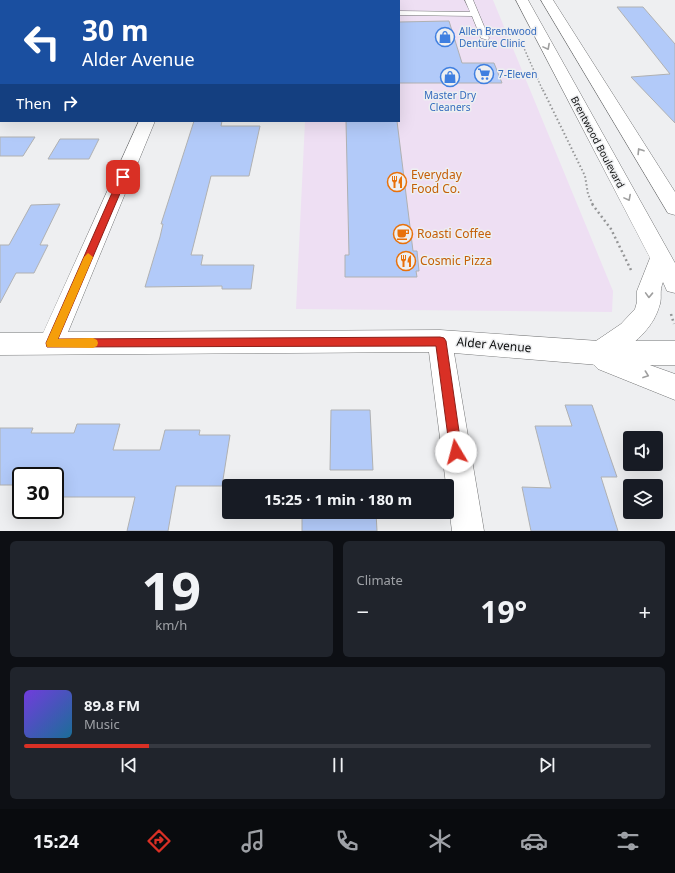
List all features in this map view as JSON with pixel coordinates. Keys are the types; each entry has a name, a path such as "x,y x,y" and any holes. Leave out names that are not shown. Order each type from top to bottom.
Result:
{"main road":[{"name":"Brentwood Boulevard","path":"522,0 675,284"},
{"path":"547,0 675,208"},
{"path":"51,343 147,122"},
{"path":"661,258 648,291 649,302 644,315 630,332 599,354 607,361 675,387"},
{"path":"440,341 468,531"},
{"name":"Alder Avenue","path":"0,344 440,341 599,354 675,353"}],"lane":[{"path":"469,0 484,38"},
{"path":"400,13 474,14"}],"path":[{"path":"521,40 585,176 588,194 594,208 611,229 633,273"},
{"path":"671,314 674,324"}],"shaded area":[{"path":"400,0 493,0 613,291 612,312 296,309 305,122 400,122"}],"building":[{"path":"617,7 643,7 675,44 675,123 631,77 670,74"},
{"path":"449,21 462,63 494,63 502,83 400,83 400,22"},
{"path":"194,122 222,122 221,126 260,126 249,176 211,176 191,255 203,255 201,265 254,265 251,289 222,289 222,286 145,287 160,237 163,224 161,224"},
{"path":"346,122 397,122 413,251 417,251 419,271 416,271 417,277 345,277 345,255 349,255"},
{"path":"0,137 35,137 23,156 0,156"},
{"path":"60,139 99,139 89,159 48,159"},
{"path":"60,204 40,245 48,245 34,273 16,273 0,303 0,245 9,245 31,205"},
{"path":"565,405 592,405 617,477 601,477 618,531 531,531 522,487 551,488 535,426 572,426"},
{"path":"331,410 370,410 373,470 330,470"},
{"path":"77,424 120,424 113,450 160,450 165,430 200,430 199,435 230,435 222,486 176,486 168,531 127,531 135,497 64,497 64,467 12,467 12,485 0,485 0,428 33,428 31,433 74,433"},
{"path":"302,519 376,519 377,531 302,531"}],"slow traffic":[{"path":"88,257 51,343 93,343"}],"place":[{"name":"Allen Brentwood Denture Clinic","path":"445,37"},
{"name":"7-Eleven","path":"484,74"},
{"name":"Master Dry Cleaners","path":"450,77"},
{"name":"Everyday Food Co.","path":"397,182"},
{"name":"Roasti Coffee","path":"403,234"},
{"name":"Cosmic Pizza","path":"406,261"}],"route":[{"path":"123,177 51,343 440,341 456,452"}]}
